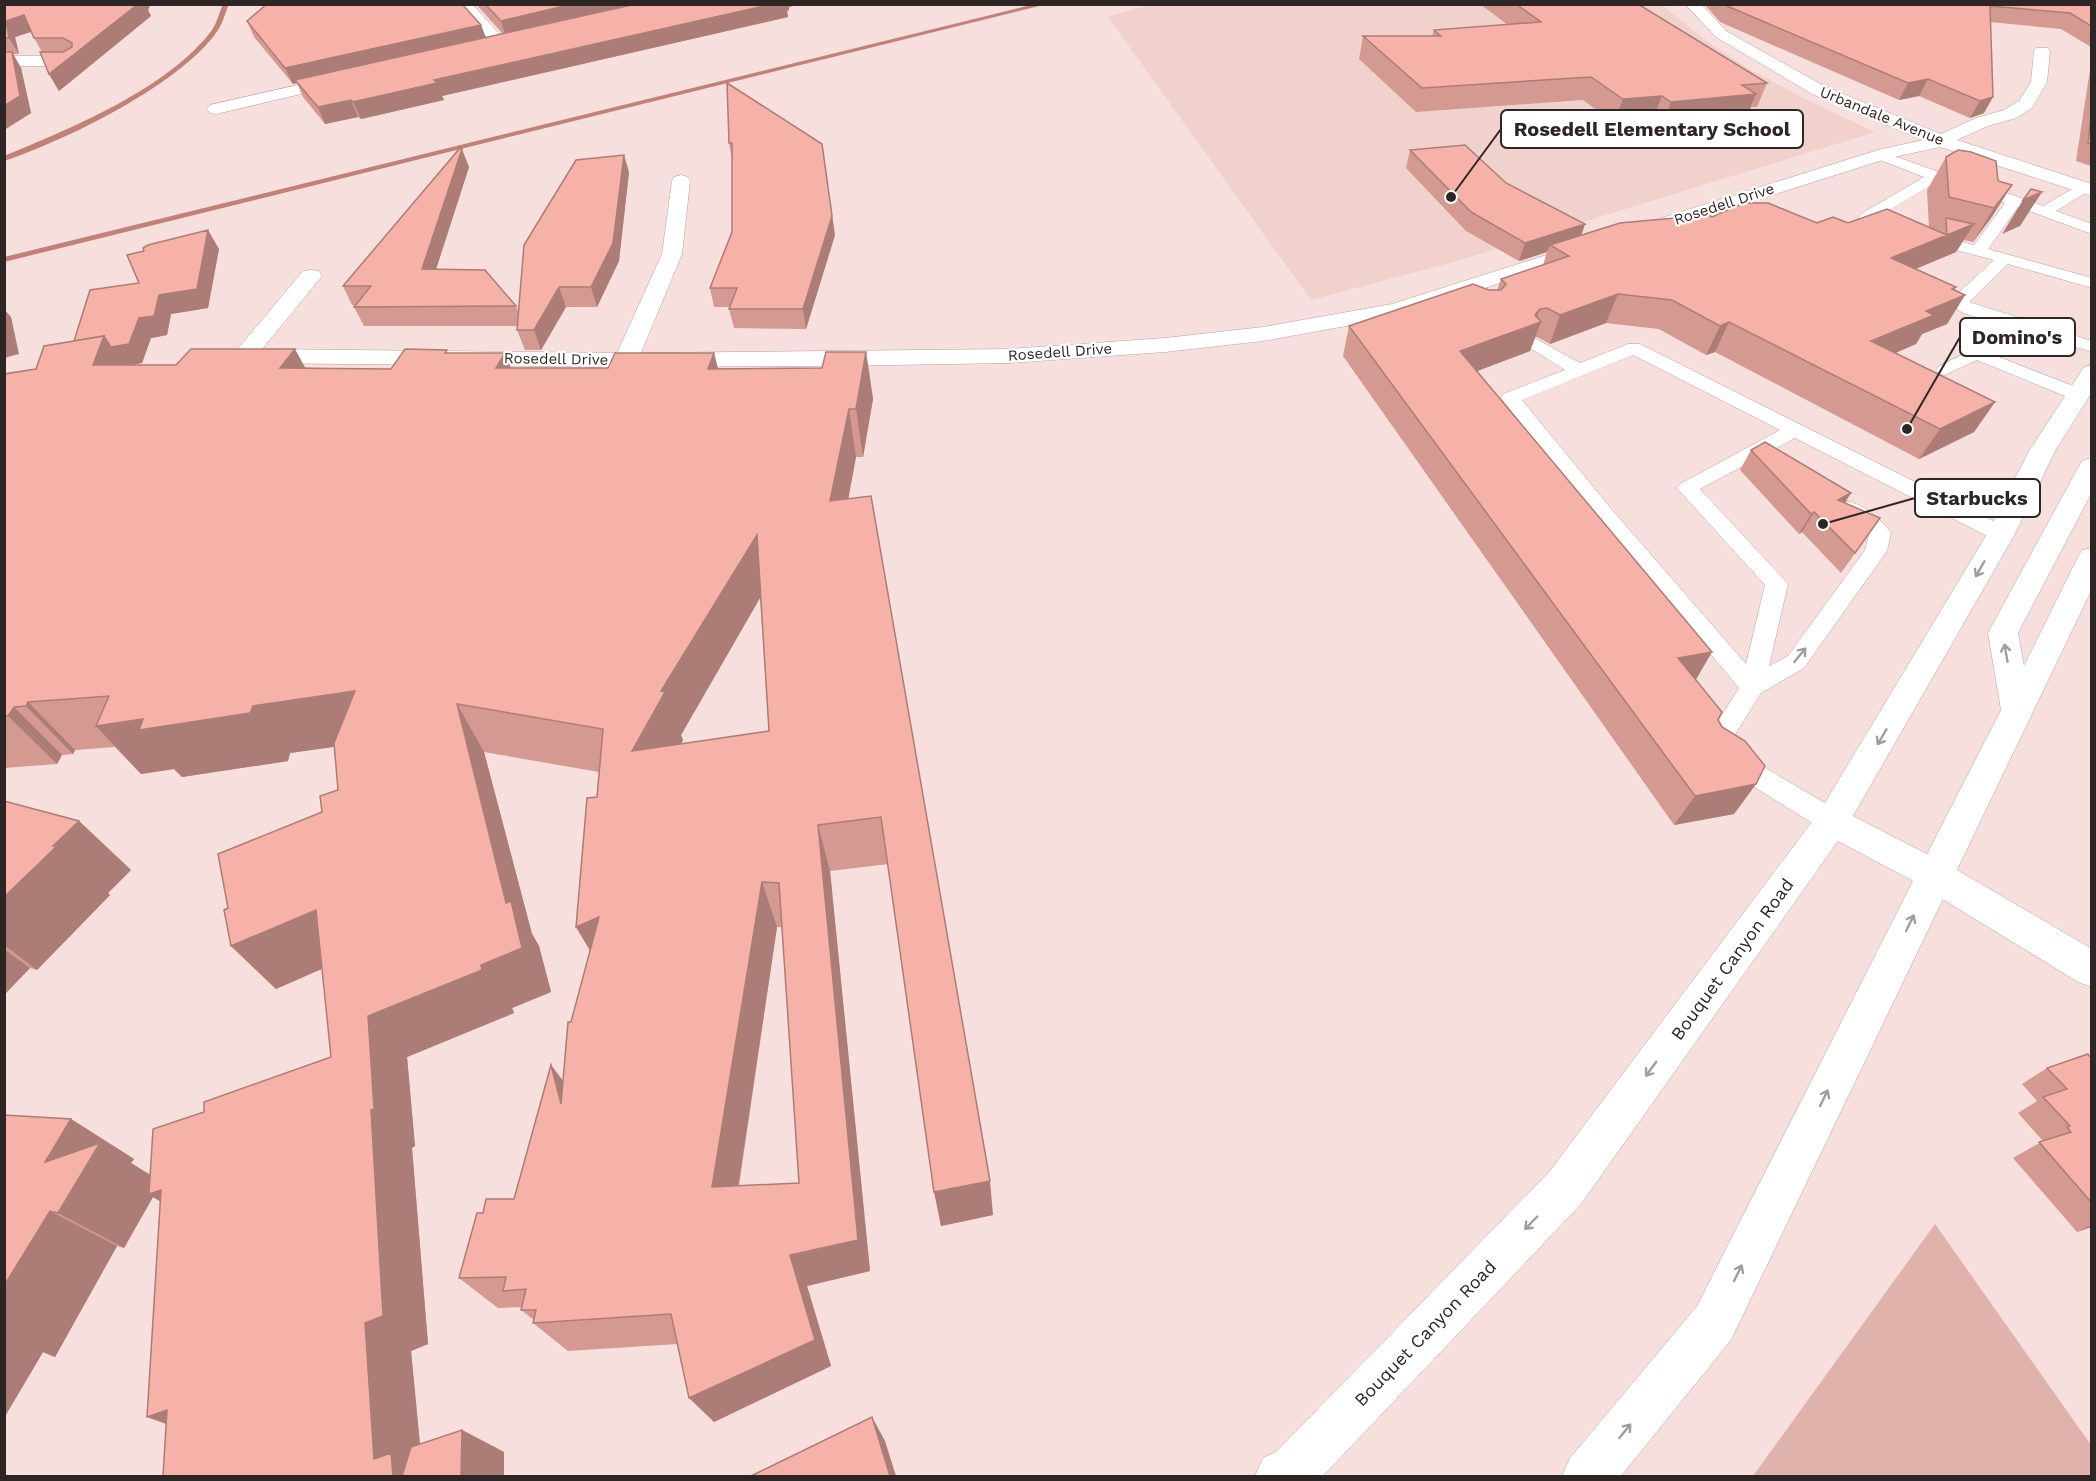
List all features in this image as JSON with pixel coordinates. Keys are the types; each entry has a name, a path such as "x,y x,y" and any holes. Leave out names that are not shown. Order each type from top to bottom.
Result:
{"street":[{"path":"463,4 506,42 478,48"},
{"name":"Urbandale Avenue","path":"1692,4 1721,34 1818,90 1941,141 2088,189"},
{"name":"Rosedell Drive","path":"221,359 244,356 626,360 1009,356 1165,345 1263,334 1461,297 1611,241 1880,155 1941,141 1982,122 2010,114 2026,104 2039,82 2042,51"},
{"path":"4,61 72,61"},
{"path":"216,109 352,77"},
{"path":"626,360 672,254 681,181"},
{"path":"244,356 310,276"},
{"name":"Bouquet Canyon Road","path":"1281,1476 1295,1469 1565,1188 1833,821 2001,534 2077,451 2085,383"},
{"path":"2017,710 2003,633 2077,451"},
{"path":"1588,1476 1713,1323 2091,557"},
{"path":"1833,821 1934,875 2091,970"}],"lane":[{"path":"1880,155 1936,176 1955,179 2015,200 2062,220 2091,229"},
{"path":"1955,179 2000,160"},
{"path":"1936,176 1866,217 1874,224 2091,283"},
{"path":"2045,211 2088,189"},
{"path":"1978,251 2015,200"},
{"path":"2005,258 1960,301 1961,304 1969,309 2091,347"},
{"path":"1536,344 1578,370"},
{"path":"1752,687 1606,516 1510,398 1634,348 2001,534"},
{"path":"1946,370 1976,353 2085,383"},
{"path":"1795,430 1764,456 1688,488 1777,585 1752,687 1713,749 1833,821"},
{"path":"1752,687 1796,662 1876,551 1880,533 1860,515 1831,498"}],"shaded area":[{"path":"1153,4 1662,5 1705,40 1749,69 1875,132 1457,261 1311,300 1108,17"},
{"path":"1935,1224 2091,1445 2091,1476 1753,1476"}],"building":[{"path":"4,4 138,4 49,74 40,52 63,52 72,47 72,43 63,38 34,38 24,15 6,21 9,38 4,38"},
{"path":"267,4 462,4 481,25 285,68 247,21"},
{"path":"485,4 573,4 501,21"},
{"path":"636,4 773,4 434,80 437,83 353,102 351,100 318,107 295,80"},
{"path":"1516,4 1638,4 1767,83 1742,85 1756,94 1671,102 1662,96 1623,99 1591,77 1422,88 1363,36 1441,36 1434,30 1541,22"},
{"path":"1725,4 2091,4 2091,26 2070,13 1990,6 1993,97 1980,101 1928,79 1908,83"},
{"path":"4,52 12,52 20,96 4,106"},
{"path":"727,83 822,144 832,216 803,309 729,309 737,288 710,288 732,232 732,143 729,143"},
{"path":"2091,117 2091,144 2088,143"},
{"path":"1465,145 1506,183 1585,224 1525,243 1471,212 1410,150"},
{"path":"460,148 462,149 422,269 485,270 516,306 354,307 371,286 343,286"},
{"path":"1958,150 1996,161 1998,181 2012,185 1994,208 1949,197 1946,157"},
{"path":"624,155 613,243 591,287 559,287 534,330 517,330 524,245 576,160"},
{"path":"2031,189 2042,192 2023,200"},
{"path":"1744,203 1768,203 1817,223 1833,217 1848,223 1887,209 1947,235 1946,218 1974,224 1891,258 1956,287 1952,289 1965,295 1926,311 1934,315 1871,341 1995,402 1940,429 1729,322 1720,326 1672,300 1618,294 1560,315 1547,308 1540,309 1535,315 1541,322 1460,351 1712,652 1678,658 1722,712 1718,720 1722,727 1745,741 1765,766 1756,784 1695,796 1349,326 1473,284 1489,290 1501,290 1506,284 1501,279 1569,256 1550,245 1620,223 1686,217 1701,212 1712,217"},
{"path":"208,230 197,289 159,295 154,316 139,318 129,344 111,347 104,336 74,341 90,290 139,283 127,255 144,251 143,248 148,245"},
{"path":"104,336 93,365 176,365 191,349 295,349 280,368 391,369 405,349 447,350 445,353 505,353 496,368 608,368 615,353 714,353 708,369 822,368 826,352 866,352 856,409 849,409 830,501 871,496 990,1181 934,1192 881,817 818,825 858,1240 790,1255 815,1340 689,1398 671,1314 533,1323 536,1310 521,1310 526,1289 503,1291 506,1277 459,1278 477,1213 483,1213 486,1199 514,1199 551,1065 561,1104 568,1022 571,1022 599,917 576,927 587,798 597,797 603,729 457,704 506,903 511,901 522,948 481,965 482,970 368,1016 383,1316 365,1323 374,1459 391,1453 393,1476 163,1476 167,1410 147,1417 161,1190 149,1194 153,1129 204,1112 204,1102 331,1057 316,910 231,946 224,910 228,908 218,854 322,812 320,796 338,790 334,743 355,691 253,706 250,713 139,730 143,719 96,726 109,696 28,702 26,706 14,707 8,716 4,716 4,374 36,369 44,346","holes":["757,535 769,731 632,751 665,692 661,691","762,882 779,883 799,1183 712,1187"]},
{"path":"1765,442 1851,493 1838,500 1880,518 1855,553 1814,512 1811,514 1751,450"},
{"path":"4,801 79,821 53,846 56,847 4,897"},
{"path":"2088,1054 2091,1058 2091,1202 2039,1142 2071,1132 2067,1127 2070,1126 2043,1097 2067,1089 2047,1068"},
{"path":"4,1115 71,1119 45,1162 100,1143 58,1213 50,1211 4,1286"},
{"path":"872,1417 890,1476 751,1476"},
{"path":"462,1430 461,1476 402,1476 411,1447"}],"waterway":[{"path":"4,159 97,117 133,98 166,76 195,53 216,29 226,4"},
{"path":"4,260 1044,4"}],"place":[{"name":"Rosedell Elementary School","path":"1451,197"},
{"name":"Domino's","path":"1907,429"},
{"name":"Starbucks","path":"1823,524"}]}
